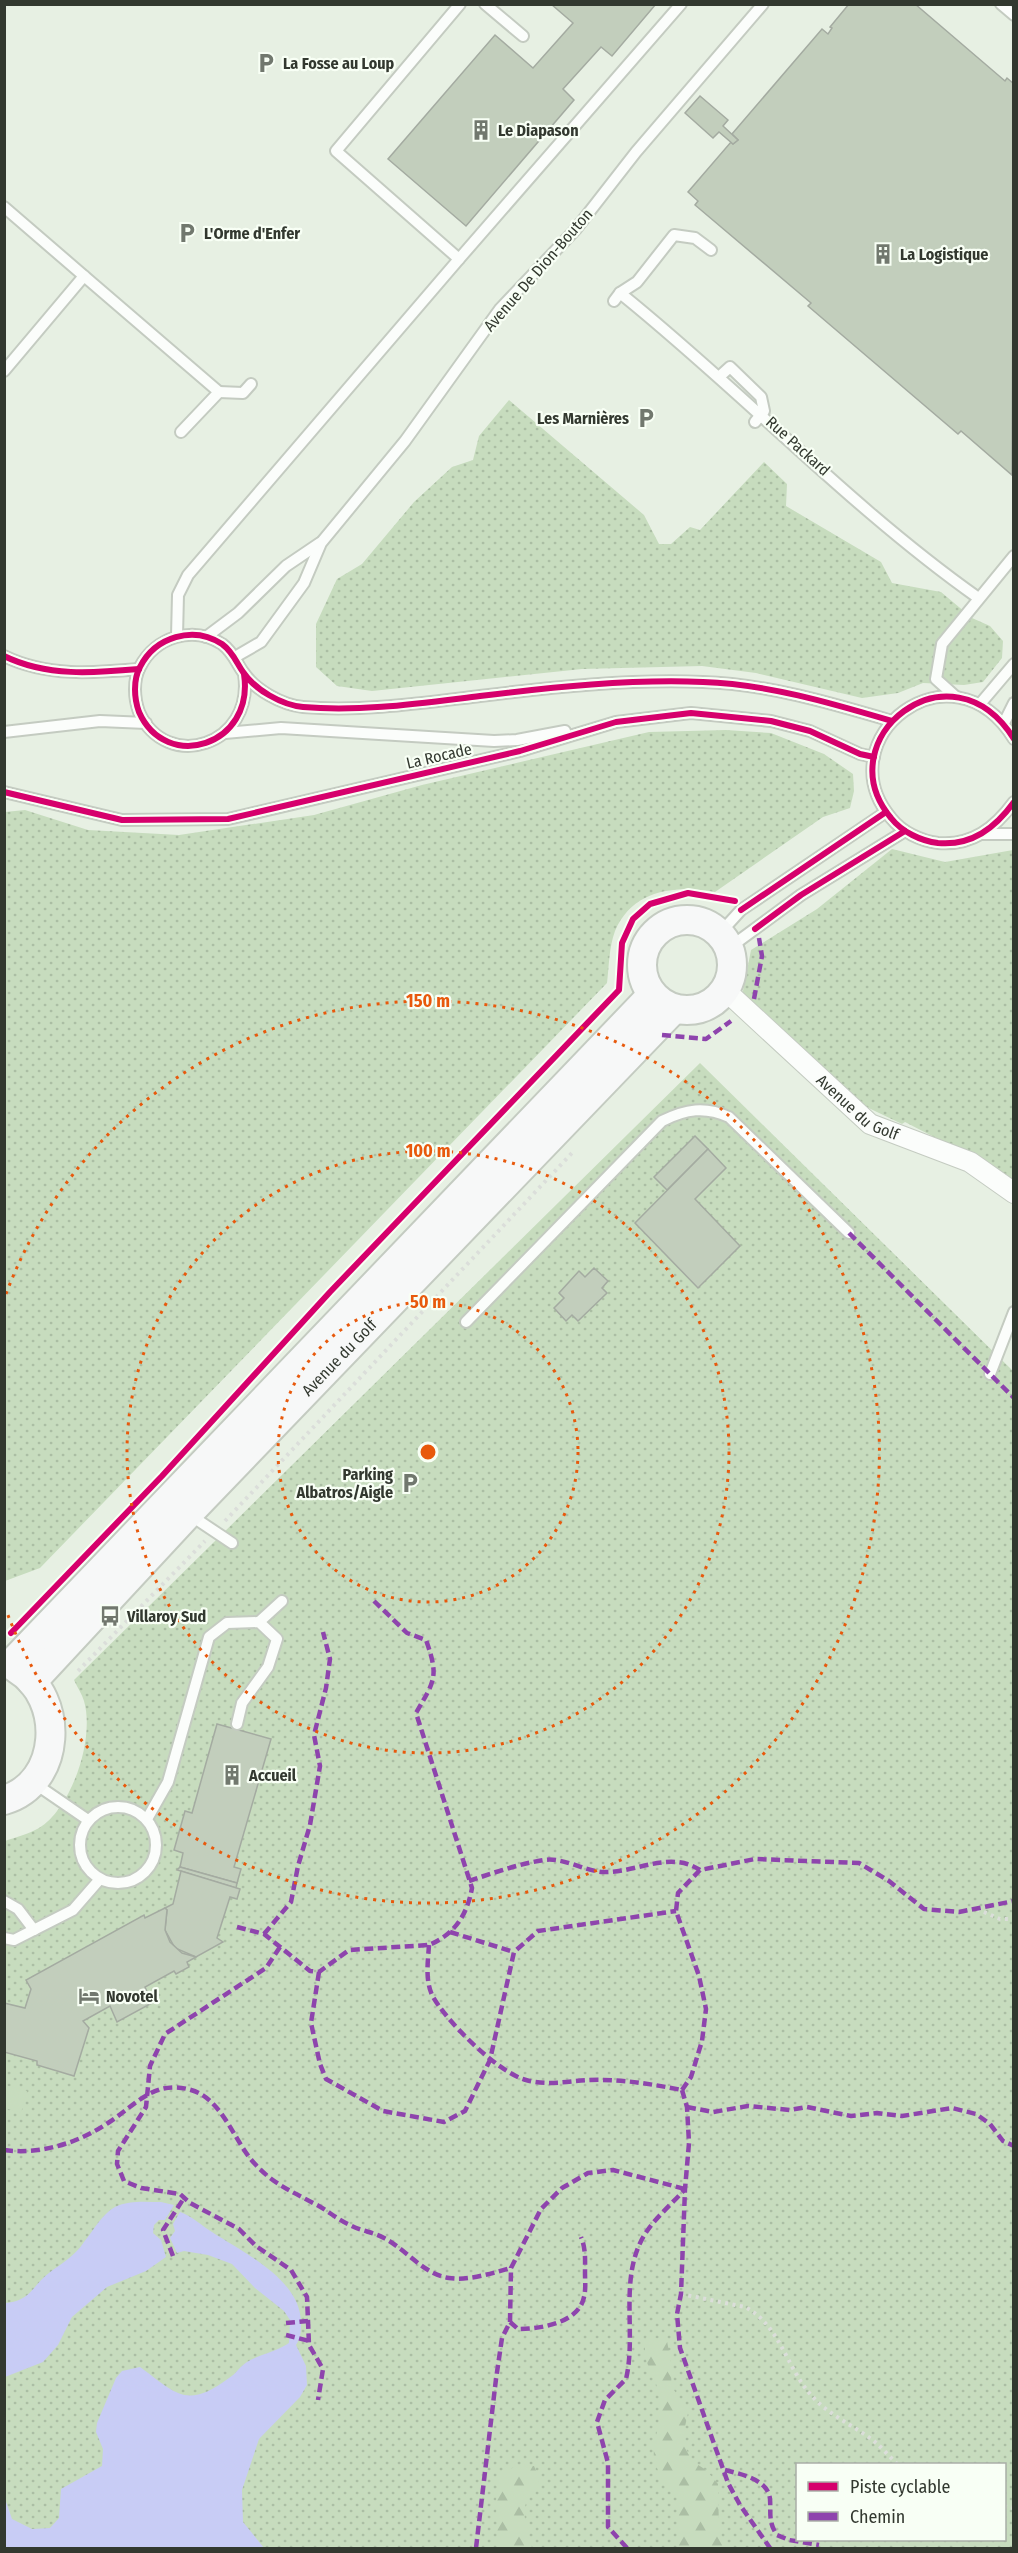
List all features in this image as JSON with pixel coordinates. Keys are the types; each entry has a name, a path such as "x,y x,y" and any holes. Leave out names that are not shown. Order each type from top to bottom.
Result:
{"street":[{"path":"689,920 705,923 724,940 733,960 732,976 725,990 714,1002 694,1010 663,1002 644,981 641,965 648,940 659,929 674,922 689,920"},
{"name":"Avenue du Golf","path":"725,990 870,1124 970,1162 1014,1193"},
{"name":"Avenue du Golf","path":"32,1682 663,1002"},
{"name":"Avenue du Golf","path":"33,1782 50,1745 51,1722 45,1701 32,1682 7,1664 663,1002"},
{"path":"4,1800 33,1782"}],"lane":[{"path":"459,259 336,152 460,4"},
{"path":"484,4 523,36"},
{"path":"177,636 178,595 188,575 681,4"},
{"name":"Avenue De Dion-Bouton","path":"236,657 261,642 304,583 321,543 405,441 500,309 576,229 636,152 763,4"},
{"path":"1001,4 1014,15"},
{"path":"4,207 219,392 243,393 251,384"},
{"name":"Rue Packard","path":"711,250 695,238 674,235 637,282 617,297 719,377 758,418 925,560 977,597"},
{"path":"4,371 84,276"},
{"path":"719,377 730,366 761,397 758,418"},
{"path":"181,432 219,392"},
{"name":"Avenue De Dion-Bouton","path":"206,636 238,613 286,566 321,543"},
{"path":"956,697 936,679 942,644 977,597 1014,556"},
{"path":"177,636 206,636 222,645 236,657 244,674 246,690 243,706 236,721 225,733 210,742 192,746 175,743 159,736 146,723 135,697 139,669 148,654 161,643 177,636"},
{"path":"4,656 17,662 75,674 139,669"},
{"path":"980,704 1014,664"},
{"path":"244,674 275,698 303,707 370,708 598,685 702,681 769,690 892,721"},
{"path":"1014,739 1004,723 980,704 956,697 927,699 908,707 892,721 880,738 874,757 873,776 877,795 886,812 905,831 935,843 951,844 983,834 1014,834"},
{"path":"1004,723 1014,703"},
{"name":"La Rocade","path":"225,733 281,728 517,740 616,722 692,712 771,721 810,731 860,754 874,757"},
{"path":"4,732 100,721 146,723"},
{"name":"La Rocade","path":"4,792 122,820 228,819 520,751 616,722"},
{"path":"983,834 1001,820 1014,802"},
{"path":"724,940 741,910 886,812"},
{"path":"724,940 905,831"},
{"path":"466,1322 662,1121 679,1113 706,1109 729,1117 849,1233"},
{"path":"990,1374 1014,1312"},
{"path":"188,1514 232,1543"},
{"path":"147,1819 168,1782 209,1637 226,1623 259,1622 282,1601"},
{"path":"237,1724 242,1703 268,1667 277,1639 259,1622"},
{"path":"33,1782 88,1820"},
{"path":"128,1807 147,1819 157,1838 154,1859 141,1876 121,1883 100,1879 84,1863 79,1841 88,1820 106,1808 128,1807"},
{"path":"4,1938 14,1940 73,1910 100,1879"},
{"path":"4,1901 18,1909 34,1930"}],"path":[{"path":"72,1677 214,1532 573,1151"},
{"path":"977,1909 1000,1919 1014,1919"},
{"path":"681,2294 745,2307 754,2311 780,2343 813,2397 831,2414 875,2442 896,2463"}],"green space":[{"path":"509,400 644,515 659,544 671,544 690,527 700,530 764,462 787,484 786,506 881,562 892,583 941,592 972,618 990,626 1003,641 1002,658 983,682 964,685 923,683 898,693 862,698 756,673 702,666 582,669 372,691 337,686 316,667 316,624 337,579 362,564 414,502 452,467 473,460 479,436"},
{"path":"726,730 771,733 824,754 853,774 854,791 850,808 823,817 715,892 671,890 644,898 633,906 615,931 610,950 607,983 40,1568 5,1581 5,812 25,810 88,830 179,835 314,815 422,785 649,732"},
{"path":"892,849 945,862 1013,850 1013,1181 994,1168 905,1122 902,1124 854,1101 742,996 751,950 817,909"},
{"path":"700,1063 1013,1371 1013,2548 5,2548 5,1841 39,1828 62,1805 71,1789 78,1771 86,1734 87,1716 82,1696 74,1680"},
{"path":"5,2085 27,2091 21,2113 5,2108"},
{"path":"647,2336 667,2341 672,2368 671,2385 688,2413 682,2440 692,2461 706,2470 718,2484 719,2531 727,2548 677,2548 679,2497 660,2475 654,2458 661,2406 658,2389 645,2353"},
{"path":"515,2466 534,2466 540,2480 528,2499 524,2513 532,2548 498,2548 496,2501 499,2478"}],"water":[{"path":"132,2202 161,2202 174,2205 165,2220 159,2220 154,2225 153,2233 161,2240 166,2257 146,2271 107,2287 72,2317 58,2345 43,2362 5,2377 5,2303 14,2302 26,2296 43,2278 68,2259 110,2210"},
{"path":"180,2212 268,2269 281,2280 298,2307 301,2328 296,2345 306,2366 307,2385 300,2397 259,2439 242,2490 243,2522 264,2548 5,2548 5,2499 12,2519 32,2529 50,2528 59,2518 61,2489 102,2466 103,2449 96,2432 97,2423 116,2378 122,2371 140,2367 173,2390 191,2395 214,2388 247,2362 289,2343 290,2320 284,2311 255,2288 232,2264 208,2255 184,2251 177,2253 170,2238 175,2231 173,2224"}],"building":[{"name":"Le Diapason","path":"551,4 656,4 612,56 601,47 563,89 574,100 466,226 388,159 495,35 533,68 573,23"},
{"name":"La Logistique","path":"849,4 915,4 1005,81 1007,78 1014,84 1012,475 961,431 958,434 808,306 811,303 695,205 698,201 688,192 731,142 733,144 738,140 732,134 822,29 828,34 832,28 830,27"},
{"path":"700,96 728,120 723,126 738,140 733,144 719,132 713,138 685,113"},
{"path":"695,1136 708,1149 667,1190 654,1177"},
{"path":"708,1149 726,1168 695,1199 740,1246 698,1288 635,1223"},
{"path":"594,1268 608,1281 602,1288 607,1293 578,1321 572,1315 566,1321 554,1308 564,1298 559,1293 579,1271 585,1277"},
{"name":"Accueil","path":"217,1724 271,1739 234,1867 241,1869 237,1883 180,1867 183,1853 174,1850 185,1811 192,1813"},
{"path":"180,1867 237,1883 236,1888 177,1870"},
{"path":"181,1871 240,1889 237,1899 230,1897 217,1938 223,1942 196,1957 175,1948 165,1930 167,1910 165,1908 173,1904"},
{"name":"Novotel","path":"165,1908 167,1910 165,1930 170,1942 182,1953 196,1957 187,1962 189,1967 176,1974 174,1971 145,1987 152,2003 117,2022 110,2006 83,2021 89,2028 74,2076 37,2065 37,2061 4,2052 4,2003 25,2008 31,1989 26,1980 144,1915 145,1918"}],"marked path":[{"path":"754,999 762,956 759,938"},
{"path":"662,1035 706,1039 731,1021"},
{"path":"849,1233 1014,1398"},
{"path":"237,1927 264,1934 310,1971 319,1972 349,1950 429,1945 453,1929 467,1907 472,1888 416,1713 433,1678 433,1662 430,1652 426,1640 407,1633 374,1601"},
{"path":"264,1934 291,1902 298,1866 310,1825 320,1766 314,1735 326,1688 330,1659 323,1632"},
{"path":"682,2090 691,2077 702,2041 706,2009 699,1976 676,1911 678,1893 700,1870 755,1859 859,1863 889,1881 924,1909 959,1912 1014,1901"},
{"path":"469,1881 515,1866 544,1860 566,1862 603,1872 665,1862 688,1864 700,1870"},
{"path":"319,1972 311,2023 320,2064 326,2079 383,2111 444,2122 465,2111 490,2060 514,1952 538,1931 676,1911"},
{"path":"450,1932 514,1952"},
{"path":"429,1945 428,1983 439,2006 460,2031 487,2057 514,2075 542,2083 614,2080 682,2090"},
{"path":"280,1947 266,1968 165,2034 150,2066 146,2107 118,2151 117,2164 124,2181 141,2188 180,2194 190,2203 239,2229 256,2246 291,2270 307,2297 309,2345 323,2369 318,2400"},
{"path":"4,2150 31,2151 71,2142 96,2130 156,2091 166,2088 191,2090 212,2102 248,2155 269,2177 346,2223 384,2238 431,2272 449,2278 464,2278 511,2268"},
{"path":"682,2090 687,2107 689,2143 681,2294 677,2314 680,2348 728,2483 740,2505 770,2548"},
{"path":"687,2107 713,2112 748,2106 790,2110 807,2107 851,2116 877,2113 902,2116 952,2108 976,2114 990,2124 1003,2141 1014,2146"},
{"path":"476,2548 502,2338 510,2322 511,2268 541,2209 562,2188 588,2173 613,2170 685,2189"},
{"path":"627,2548 608,2527 608,2463 597,2422 605,2400 626,2379 630,2343 630,2287 637,2251 649,2228 685,2189"},
{"path":"173,2256 163,2230 184,2198"},
{"path":"510,2322 518,2329 547,2326 567,2319 581,2306 585,2285 585,2255 581,2237"},
{"path":"286,2323 308,2321"},
{"path":"286,2335 309,2341"},
{"path":"725,2470 752,2478 764,2487 770,2499 771,2522 777,2535 789,2540 819,2545"}],"cycle path":[{"path":"244,674 244,699 236,719 223,734 206,743 187,746 168,742 152,731 139,712 136,701 136,678 147,657 155,648 176,637 199,635 211,638 226,647 254,685 270,696 303,707 370,708 592,684 675,681 751,686 775,690 892,721"},
{"path":"4,656 20,663 71,672 139,669"},
{"path":"1014,739 988,710 959,698 930,699 904,711 884,732 874,758 875,788 891,818 906,832 925,840 950,843 972,838 991,827 1014,802"},
{"path":"4,792 122,820 228,819 520,751 616,722 691,713 771,721 810,731 860,754 874,757"},
{"path":"741,910 886,812"},
{"path":"755,929 801,895 905,831"},
{"path":"11,1633 162,1476 330,1292 619,990 622,943 633,919 650,904 688,893 735,901"}],"place":[{"name":"La Fosse au Loup","path":"266,63"},
{"name":"Le Diapason","path":"481,130"},
{"name":"L'Orme d'Enfer","path":"187,233"},
{"name":"La Logistique","path":"883,254"},
{"name":"Les Marnières","path":"646,418"},
{"name":"Parking Albatros/Aigle","path":"410,1483"},
{"name":"Villaroy Sud","path":"110,1616"},
{"name":"Accueil","path":"232,1775"},
{"name":"Novotel","path":"89,1996"}]}
